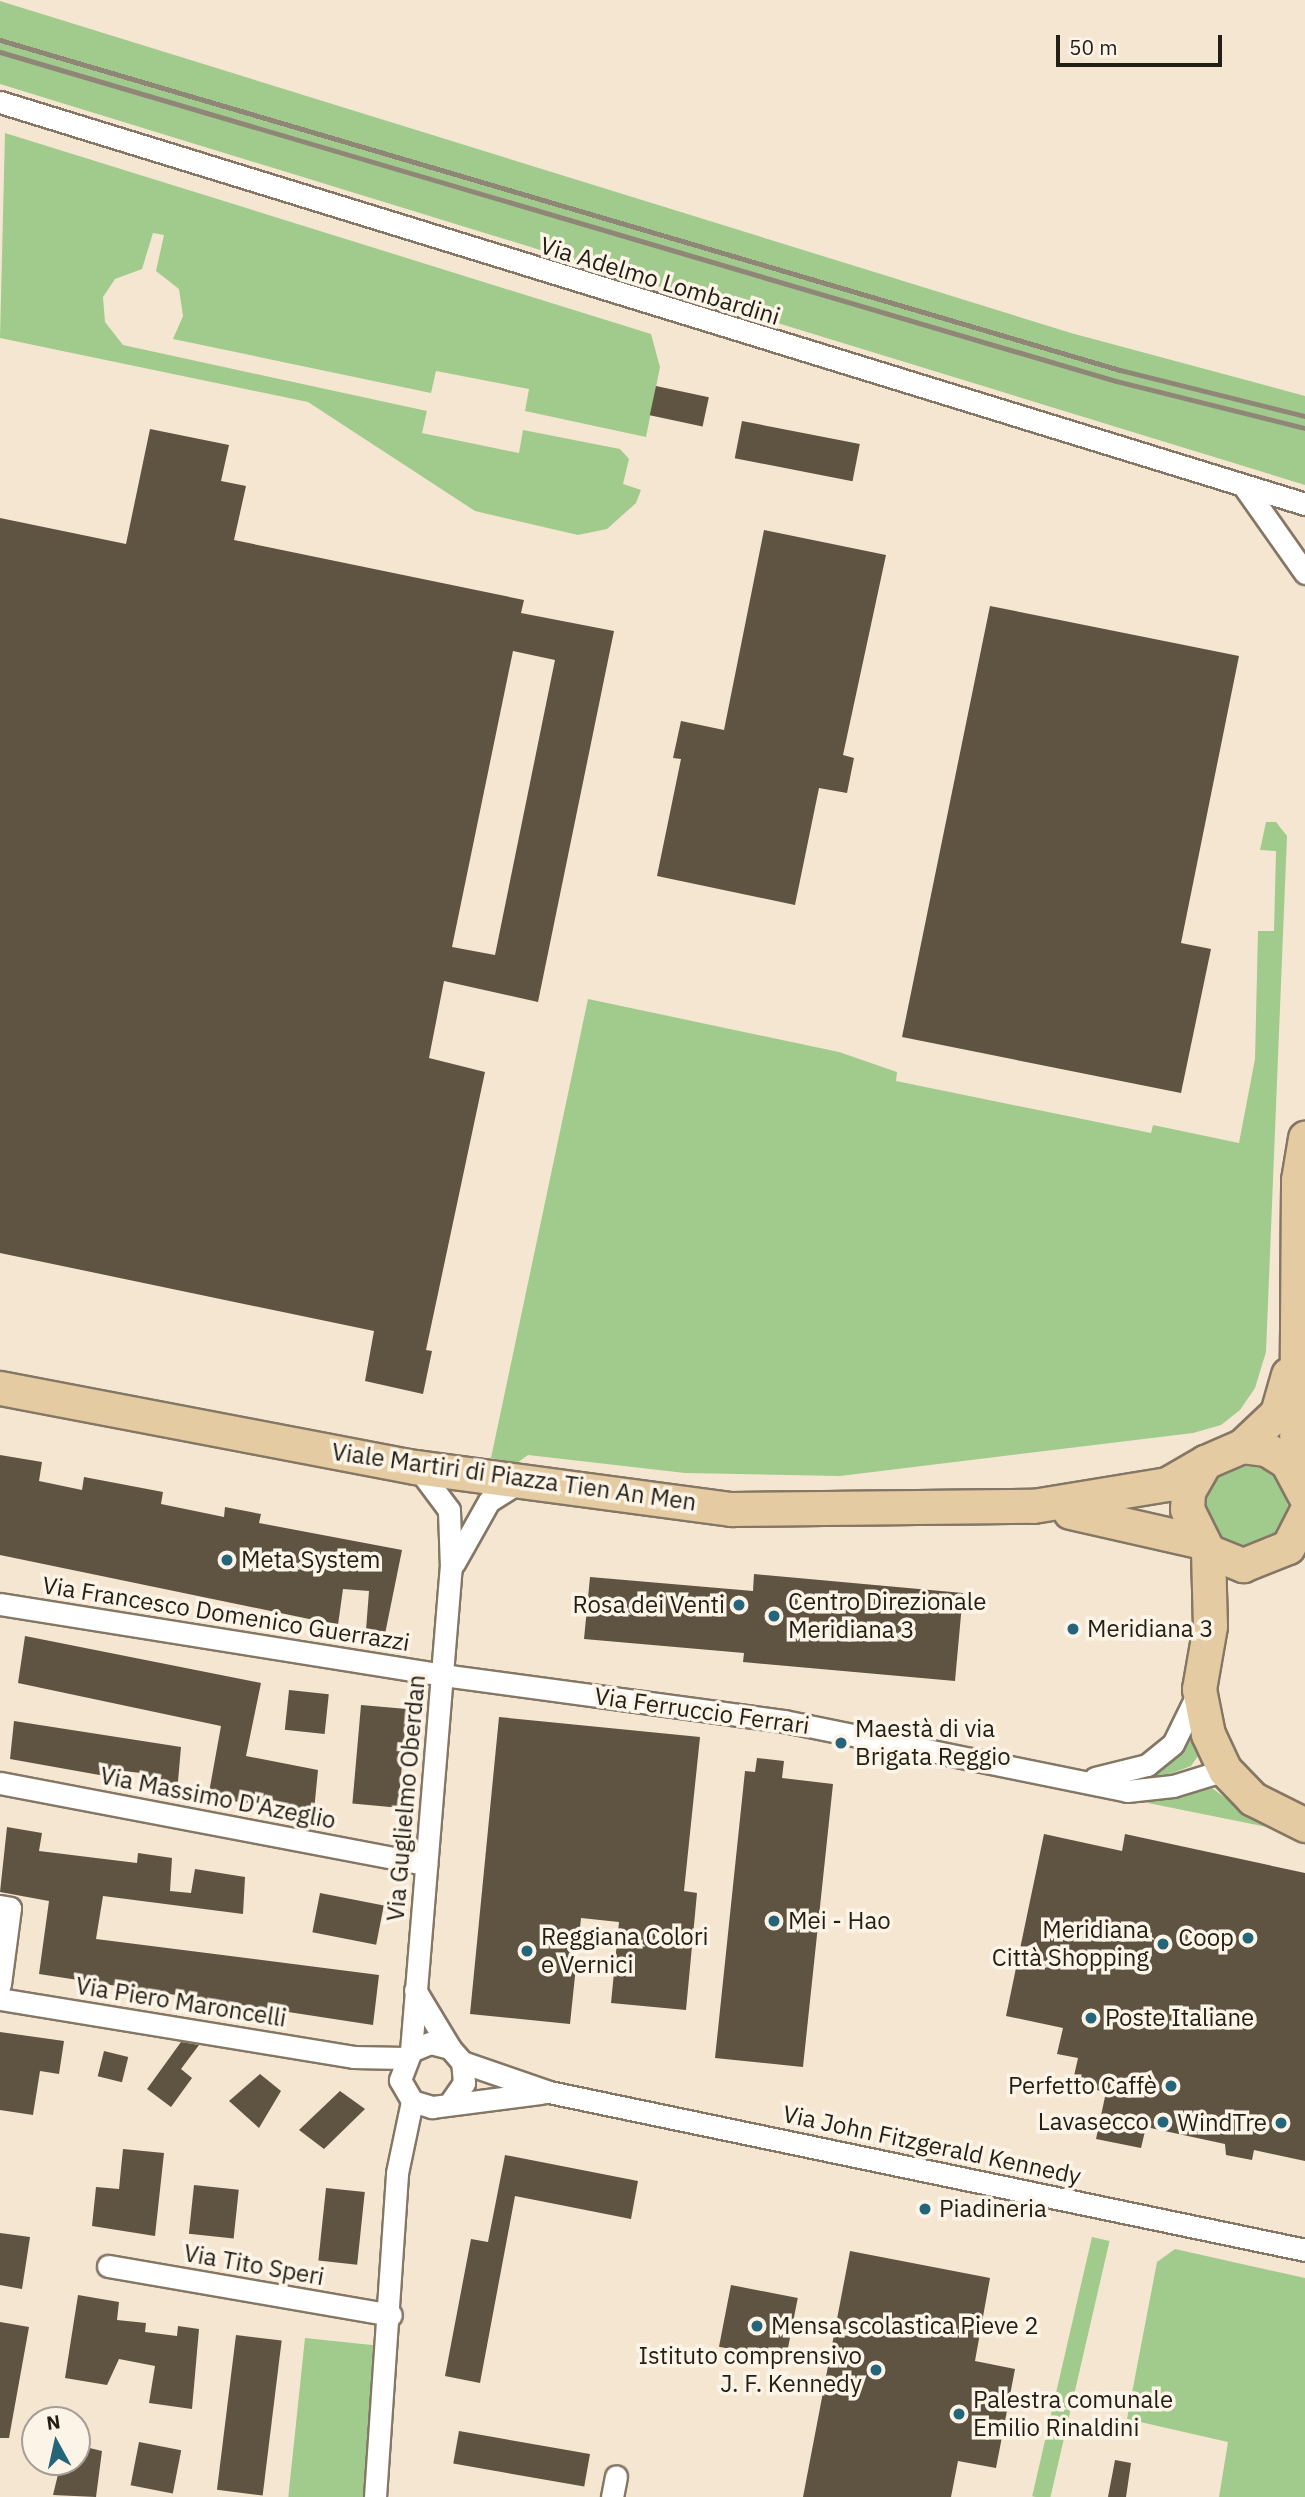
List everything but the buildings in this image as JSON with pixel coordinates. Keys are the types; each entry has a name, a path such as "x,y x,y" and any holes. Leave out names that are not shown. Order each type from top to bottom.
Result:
{"main road":[{"path":"1301,1482 1304,1211 1298,1180 1305,1138"},
{"name":"Viale Martiri di Piazza Tien An Men","path":"0,1388 416,1467 731,1509 1033,1506 1167,1484 1205,1462 1242,1446 1277,1413 1301,1356"},
{"path":"1242,1446 1278,1454 1301,1482"},
{"path":"1205,1462 1188,1492 1190,1525 1203,1546 1210,1626 1199,1689 1208,1734 1225,1770 1253,1799 1305,1825"},
{"name":"Viale Martiri di Piazza Tien An Men","path":"1033,1506 1154,1526 1203,1546 1231,1563 1256,1564"},
{"path":"1210,1626 1256,1564 1297,1543 1305,1513"}],"street":[{"name":"Via Adelmo Lombardini","path":"0,103 1245,488 1305,504"},
{"path":"1245,488 1305,573"},
{"name":"Via Guglielmo Oberdan","path":"400,2080 408,2054 415,1990 452,1568 449,1510 416,1467"},
{"name":"Via Guglielmo Oberdan","path":"452,1568 470,1526 489,1501 520,1482"},
{"name":"Via Francesco Domenico Guerrazzi","path":"0,1607 443,1675"},
{"name":"Via Ferruccio Ferrari","path":"443,1675 784,1721 1127,1791 1173,1786 1225,1770"},
{"name":"Via Ferruccio Ferrari","path":"1083,1780 1147,1765 1172,1744 1199,1689"},
{"name":"Via Massimo D'Azeglio","path":"0,1783 426,1864"},
{"path":"0,1906 10,1908 0,1984"},
{"path":"375,2497 391,2315 397,2173 432,2103 464,2083 456,2055 415,1990"},
{"name":"Via Piero Maroncelli","path":"0,1999 353,2057 408,2054"},
{"path":"408,2054 430,2043 456,2055"},
{"name":"Via John Fitzgerald Kennedy","path":"456,2055 549,2092 1305,2250"},
{"name":"Via Piero Maroncelli","path":"353,2057 400,2080"},
{"path":"400,2080 432,2103"},
{"name":"Via John Fitzgerald Kennedy","path":"432,2103 549,2092"},
{"name":"Via Tito Speri","path":"108,2266 391,2315"}],"green space":[{"path":"0,1 1071,333 1305,396 1305,485 0,84"},
{"path":"5,133 651,334 660,367 646,437 525,411 529,389 436,371 431,393 173,339 183,316 179,289 156,271 164,235 153,233 142,269 115,279 103,297 105,322 123,345 427,411 422,433 519,453 523,430 620,449 629,459 623,484 641,490 636,503 607,529 578,535 475,511 308,402 0,338"},
{"path":"1266,822 1276,822 1287,836 1266,1352 1255,1388 1240,1410 1221,1425 1193,1433 840,1476 685,1473 528,1455 517,1463 491,1458 588,999 839,1052 897,1072 896,1081 1151,1133 1153,1125 1239,1143 1255,1059 1258,931 1274,931 1276,851 1260,850"},
{"path":"1247,1466 1263,1469 1276,1478 1285,1491 1288,1507 1285,1523 1276,1536 1263,1545 1247,1548 1231,1545 1218,1536 1209,1523 1206,1507 1209,1491 1218,1478 1231,1469"},
{"path":"1192,1730 1198,1756 1191,1766 1159,1778 1116,1782"},
{"path":"1212,1788 1236,1806 1272,1828 1143,1802"},
{"path":"1092,2237 1110,2241 1050,2497 1032,2496"},
{"path":"1175,2249 1305,2278 1305,2497 1219,2497 1228,2442 1127,2419 1157,2262"},
{"path":"305,2338 382,2346 366,2497 288,2497"}],"railway":[{"path":"0,40 1120,370 1305,416"},
{"path":"0,52 1116,381 1305,428"}],"place":[{"name":"Meta System","path":"227,1560"},
{"name":"Rosa dei Venti","path":"739,1605"},
{"name":"Centro Direzionale Meridiana 3","path":"774,1616"},
{"name":"Meridiana 3","path":"1073,1629"},
{"name":"Maestà di via Brigata Reggio","path":"841,1743"},
{"name":"Mei - Hao","path":"774,1921"},
{"name":"Coop","path":"1248,1938"},
{"name":"Meridiana Città Shopping","path":"1163,1944"},
{"name":"Reggiana Colori e Vernici","path":"527,1951"},
{"name":"Poste Italiane","path":"1091,2018"},
{"name":"Perfetto Caffè","path":"1171,2086"},
{"name":"Lavasecco","path":"1163,2122"},
{"name":"WindTre","path":"1281,2123"},
{"name":"Piadineria","path":"925,2209"},
{"name":"Mensa scolastica Pieve 2","path":"757,2326"},
{"name":"Istituto comprensivo J. F. Kennedy","path":"876,2370"},
{"name":"Palestra comunale Emilio Rinaldini","path":"959,2414"}]}
